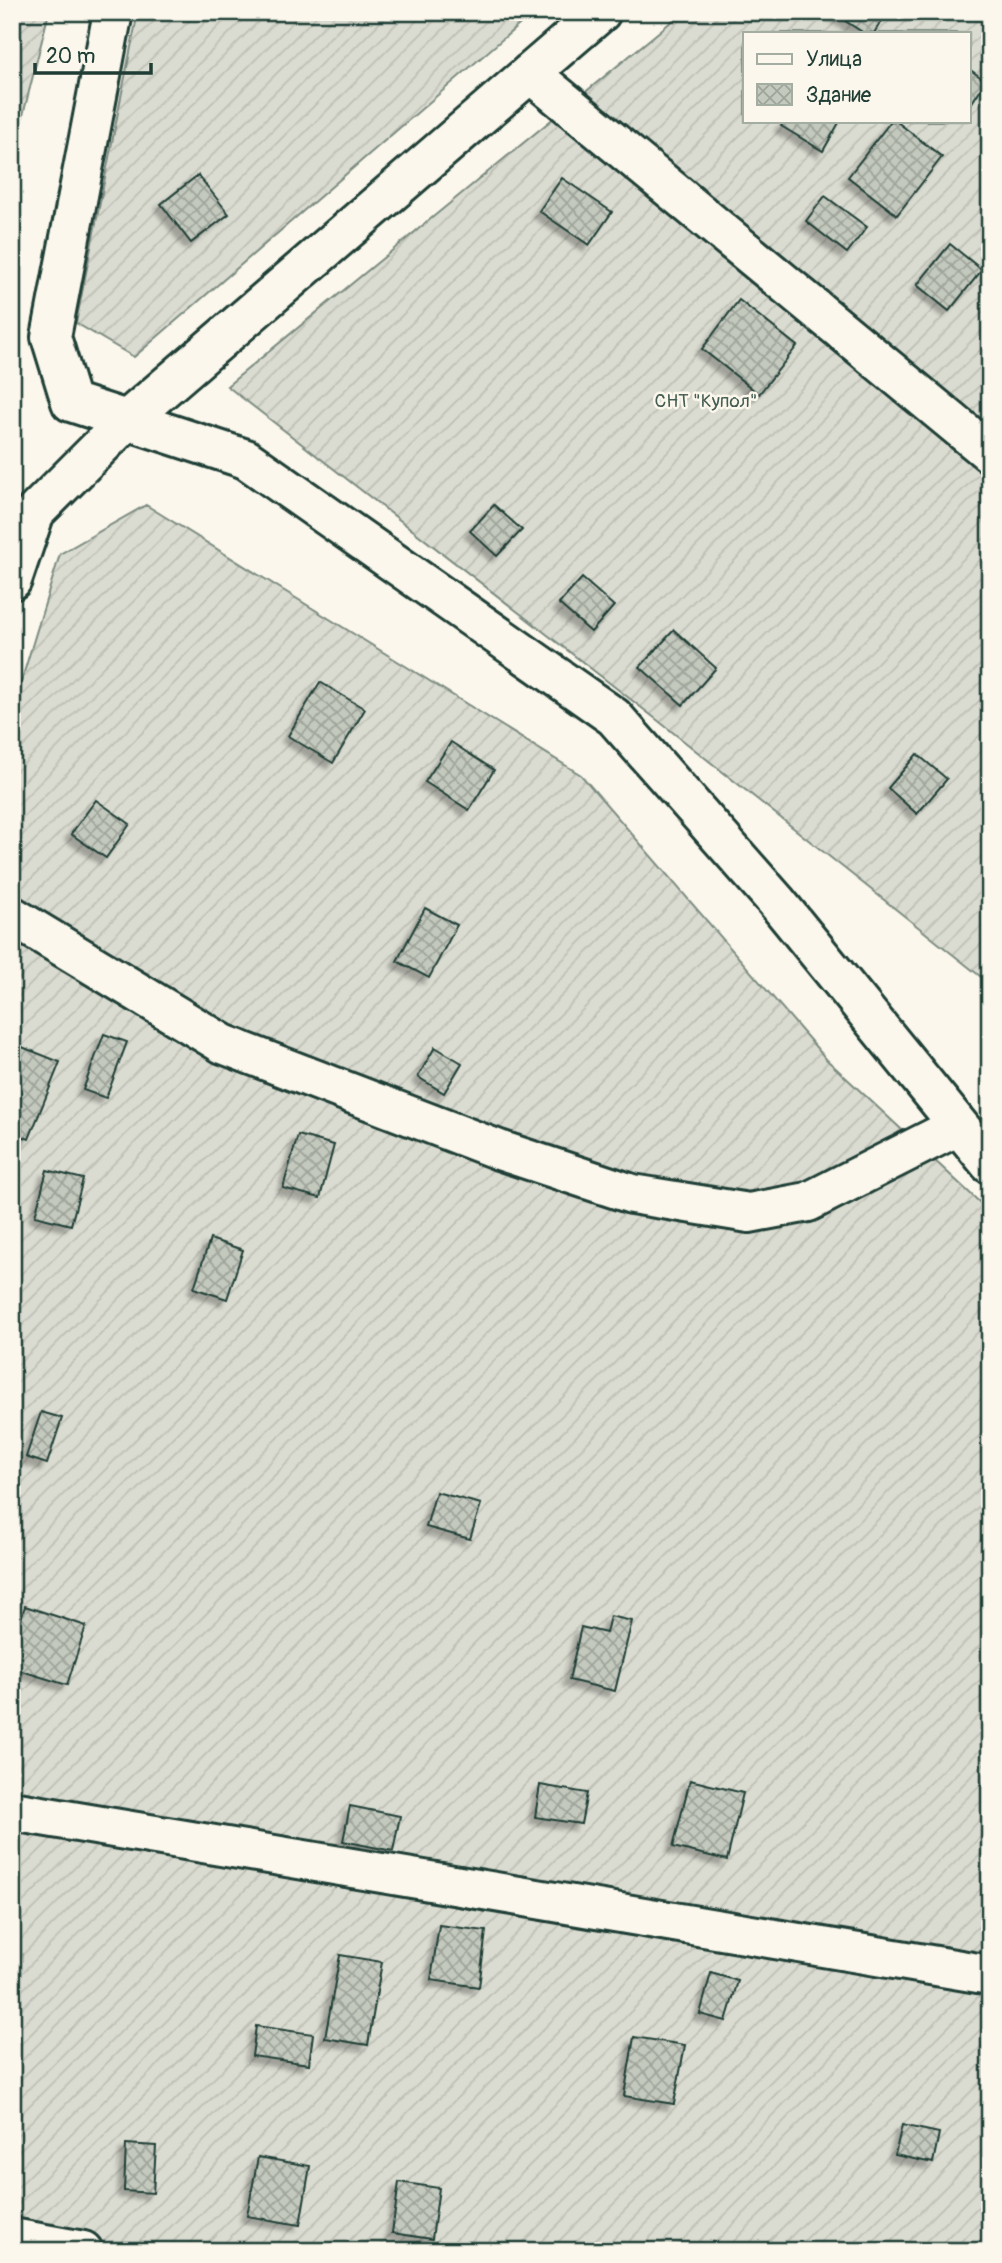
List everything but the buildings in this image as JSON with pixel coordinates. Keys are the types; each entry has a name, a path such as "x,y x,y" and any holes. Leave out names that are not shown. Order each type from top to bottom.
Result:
{"street":[{"path":"113,12 51,337 71,402 246,459 614,717 776,901 990,1164"},
{"path":"12,580 35,512 127,420 601,12"},
{"path":"530,74 990,453"},
{"path":"12,916 223,1044 499,1150 632,1195 749,1213 808,1202 958,1126"},
{"path":"12,1811 990,1975"},
{"path":"12,2238 83,2251"}],"green space":[{"path":"12,12 49,12 12,159"},
{"path":"138,12 534,12 134,357 76,323"},
{"name":"СНТ \"Купол\"","path":"683,12 990,12 990,984 656,719 227,386"},
{"path":"146,505 581,775 827,1060 990,1212 990,2251 12,2251 12,712 60,554"}]}
